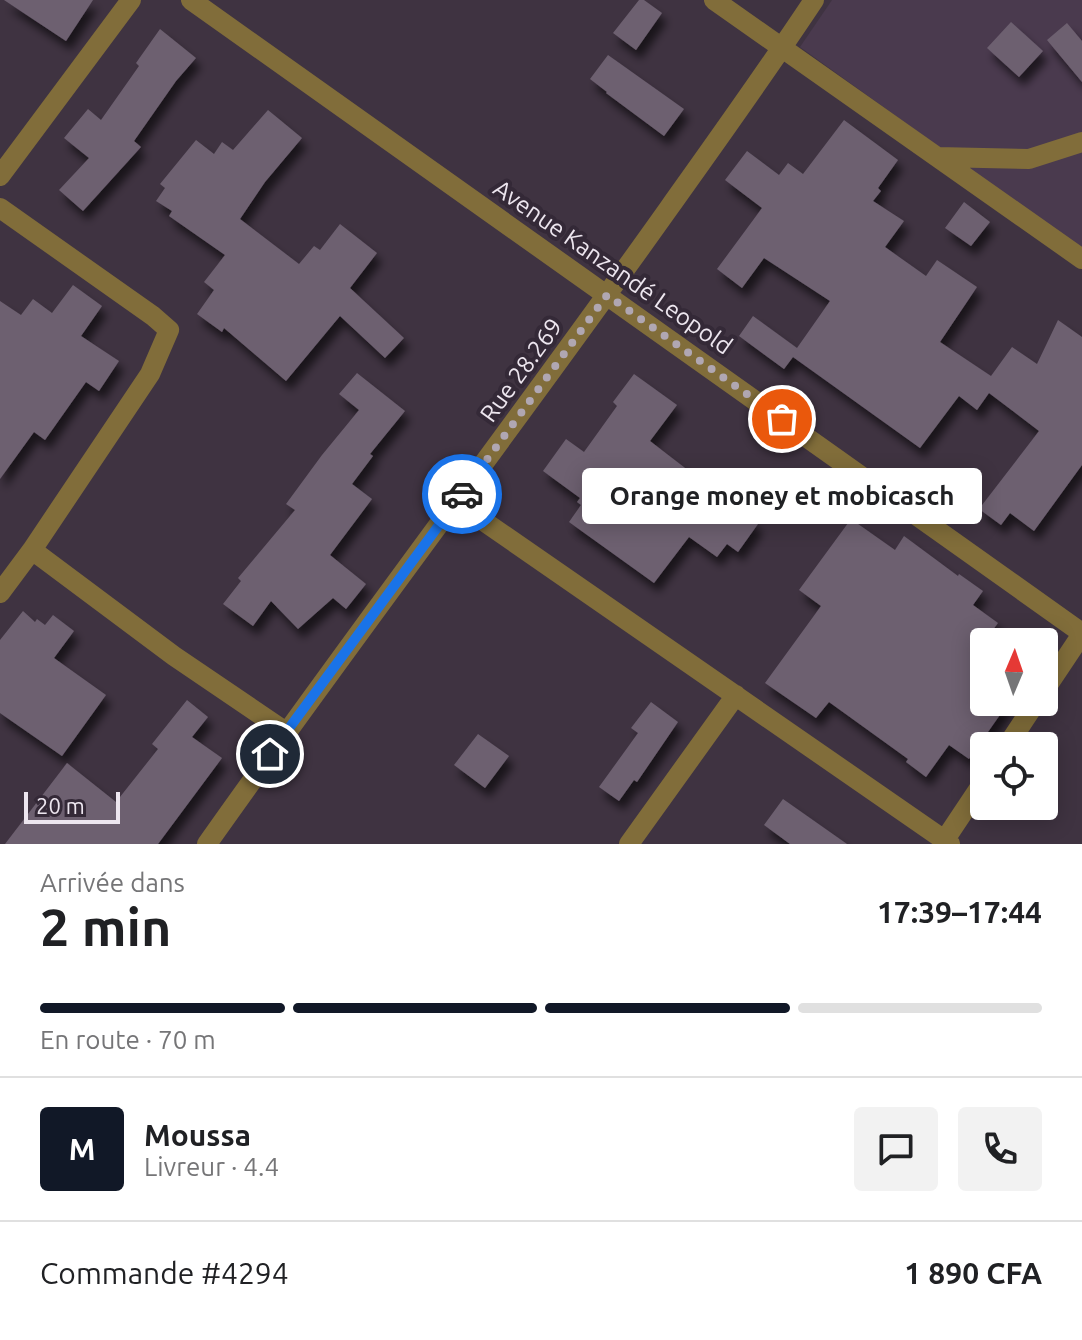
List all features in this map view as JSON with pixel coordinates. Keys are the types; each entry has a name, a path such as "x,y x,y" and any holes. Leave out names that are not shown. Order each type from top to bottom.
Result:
{"street":[{"path":"0,176 131,0"},
{"name":"Avenue Kanzandé Leopold","path":"191,0 1082,633"},
{"path":"714,0 1082,259"},
{"name":"Rue 28.269","path":"207,844 607,295 814,0"},
{"path":"937,157 1029,159 1082,142"},
{"path":"0,208 169,330 150,374 0,593"},
{"path":"456,502 945,843 970,803"},
{"path":"32,550 174,656 286,732"},
{"path":"1058,670 1082,633"},
{"path":"629,844 736,695"}],"shaded area":[{"path":"832,0 1082,0 1082,250 800,47"}],"building":[{"path":"4,0 93,0 66,41"},
{"path":"639,0 644,0 662,13 636,50 613,33"},
{"path":"1011,22 1043,51 1019,77 987,48"},
{"path":"1067,23 1082,41 1082,82 1047,40"},
{"path":"160,29 196,58 134,141 141,147 83,211 59,190 89,158 64,138 88,109 101,120 139,66 136,63"},
{"path":"608,55 684,109 664,136 590,79"},
{"path":"268,110 302,138 265,182 240,219 299,264 314,246 320,250 340,224 377,253 350,288 404,338 385,358 340,316 286,381 224,328 222,332 197,314 214,290 204,282 225,255 169,216 172,211 156,201 165,188 160,184 196,140 214,154 222,142 233,150"},
{"path":"844,120 898,160 878,188 881,191 873,201 904,221 885,247 926,276 937,260 977,287 940,342 991,376 1012,347 1037,364 1058,320 1082,337 1082,465 1034,531 1010,513 1001,525 979,509 1039,431 989,393 977,410 959,396 920,448 793,357 784,369 739,336 753,316 797,348 830,301 764,258 742,288 717,269 762,208 725,180 747,151 779,175 788,163 803,174"},
{"path":"964,202 990,222 971,246 945,228"},
{"path":"73,285 102,306 81,336 119,361 99,391 86,382 45,440 34,432 0,479 0,301 21,315 33,299 52,313"},
{"path":"357,373 405,411 370,454 373,456 352,484 372,499 330,555 366,584 346,609 333,598 298,629 271,601 253,626 223,604 241,581 238,578 295,510 286,504 359,410 339,394"},
{"path":"634,374 677,405 650,441 758,524 738,552 727,544 717,557 689,537 654,583 569,522 581,505 577,502 580,498 543,471 566,439 584,452 617,406 613,402"},
{"path":"851,519 895,550 904,536 983,591 973,605 998,623 994,628 970,628 970,716 999,716 988,732 970,732 969,759 949,745 926,777 906,762 908,759 829,702 816,718 765,683 821,606 799,590"},
{"path":"23,611 35,622 37,619 45,625 53,615 74,631 54,658 106,695 62,756 0,713 0,640"},
{"path":"187,700 208,717 192,737 222,758 158,844 5,844 67,763 116,802 158,749 152,744"},
{"path":"651,702 678,722 637,782 634,780 619,801 599,787 638,733 631,728"},
{"path":"478,734 509,756 485,788 454,765"},
{"path":"783,799 847,844 790,844 764,825"}],"way so far":[{"path":"462,494 607,295 782,419"}],"place":[{"name":"Orange money et mobicasch","path":"782,419"}],"route":[{"path":"270,754 462,494"}]}
